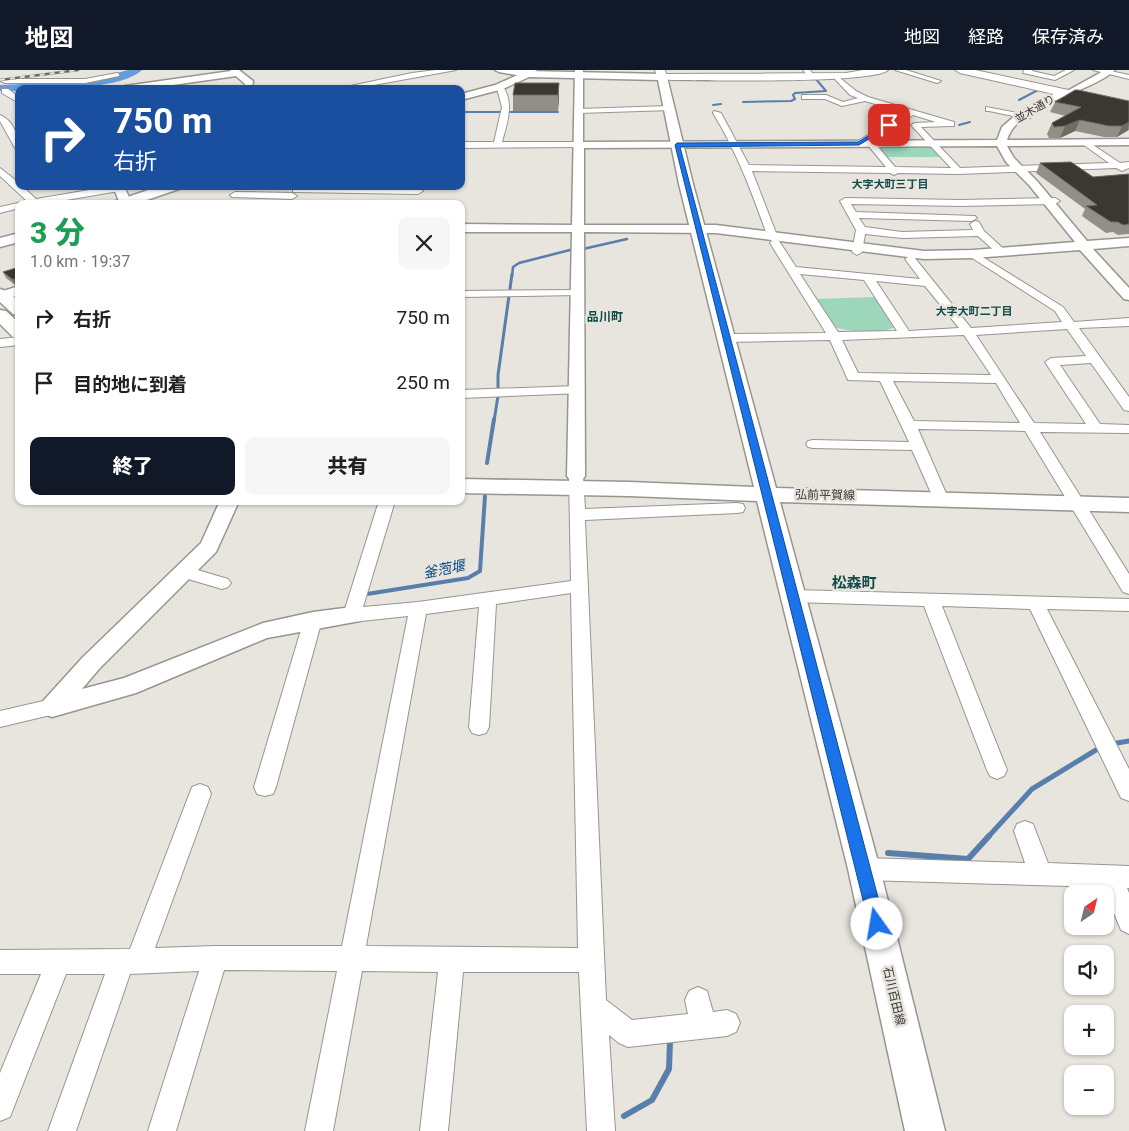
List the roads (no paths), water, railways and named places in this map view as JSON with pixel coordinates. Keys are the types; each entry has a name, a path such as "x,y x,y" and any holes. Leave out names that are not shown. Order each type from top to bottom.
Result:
{"main road":[{"path":"465,96 499,87 530,72 809,73 836,76 883,70"},
{"path":"960,70 1068,93 1127,103"},
{"path":"968,70 1068,93"},
{"name":"石川百田線","path":"661,73 698,230 864,869 925,1131"},
{"path":"133,200 162,190"},
{"path":"0,243 15,238"},
{"path":"1,296 15,307"},
{"path":"0,315 15,328"},
{"name":"弘前平賀線","path":"465,473 576,482 1073,497 1129,505"},
{"name":"弘前平賀線","path":"465,486 576,482"},
{"name":"弘前平賀線","path":"1073,497 1129,492"}],"street":[{"path":"84,84 103,70"},
{"path":"360,85 453,70"},
{"path":"499,70 530,72"},
{"path":"898,70 937,81"},
{"path":"1030,70 1025,72 1055,78 1071,70"},
{"path":"1096,70 1129,76"},
{"name":"並木通り","path":"1005,143 1024,117 1109,71"},
{"path":"151,85 235,72 250,83 249,85"},
{"path":"578,73 576,482 591,960 601,1131"},
{"path":"55,81 59,74"},
{"path":"5,81 55,81 84,84 117,75"},
{"path":"836,76 853,93 865,99 951,124 889,125"},
{"path":"386,80 398,85"},
{"path":"498,144 504,112 505,93 499,87"},
{"path":"5,91 15,98"},
{"path":"805,97 826,97 842,104 865,99"},
{"path":"578,111 669,108"},
{"path":"989,108 1024,117"},
{"path":"717,113 748,168 751,183 774,240 834,336 852,378 1000,379"},
{"path":"859,144 912,113"},
{"path":"4,120 15,141"},
{"path":"915,126 958,171"},
{"path":"465,145 1129,142"},
{"path":"1005,143 1010,160 1022,169 1051,201 1092,248 1129,296"},
{"path":"1087,143 1124,165 1129,172"},
{"path":"871,144 894,172"},
{"path":"748,168 894,172 1124,165"},
{"path":"3,170 15,185"},
{"path":"19,190 27,200"},
{"path":"46,200 101,190"},
{"path":"234,195 294,194 347,190"},
{"path":"342,200 347,190"},
{"path":"858,250 861,230 845,201 961,203 1051,201"},
{"path":"961,203 972,218 980,234 1002,252"},
{"path":"0,210 15,206"},
{"path":"853,215 972,218"},
{"path":"465,230 716,229 774,240 858,250 924,255 976,256 1002,252 1129,248"},
{"path":"861,230 902,235 980,234"},
{"path":"858,250 910,259 1092,248 1129,242"},
{"path":"1092,248 1129,284"},
{"path":"976,256 1059,310 1129,407"},
{"path":"910,259 967,331 1000,379 1129,588"},
{"path":"793,270 930,283"},
{"path":"868,277 905,335"},
{"path":"1,296 15,291"},
{"path":"465,294 576,293"},
{"path":"727,338 905,335 1129,322"},
{"path":"0,343 15,342"},
{"path":"1094,359 1051,362 1096,428"},
{"path":"884,377 909,425 916,446 938,492"},
{"path":"465,394 577,390"},
{"path":"909,425 1129,429"},
{"path":"814,444 916,446"},
{"path":"52,707 91,663 209,547 228,505"},
{"path":"352,615 386,505"},
{"path":"577,515 737,508"},
{"path":"184,572 222,583"},
{"path":"0,719 128,686 263,631 312,620 418,609 580,586"},
{"path":"794,596 1129,605"},
{"path":"479,727 488,598"},
{"path":"930,599 997,770"},
{"path":"1036,604 1126,781"},
{"path":"319,1131 418,609"},
{"path":"265,787 312,620"},
{"path":"62,1131 200,794"},
{"path":"1024,831 1040,874"},
{"path":"864,869 1120,877 1129,922"},
{"path":"0,962 130,962 215,958 591,960"},
{"path":"162,1131 215,958"},
{"path":"434,1131 452,960"},
{"path":"0,1107 58,963"},
{"path":"593,1006 628,1034 715,1024 698,1000"}],"waterway":[{"path":"78,85 104,81 137,70"},
{"path":"743,102 791,101 795,99 793,95 795,93 826,91 815,78"},
{"path":"0,88 15,88"},
{"path":"1019,100 1038,90"},
{"path":"713,105 721,104"},
{"path":"465,112 558,112"},
{"path":"959,125 970,122"},
{"name":"釜萢堰","path":"583,249 627,239"},
{"name":"釜萢堰","path":"512,276 513,267 519,263 570,250"},
{"name":"釜萢堰","path":"498,391 498,375 512,274"},
{"name":"釜萢堰","path":"494,421 498,396"},
{"name":"釜萢堰","path":"487,463 494,419"},
{"name":"釜萢堰","path":"367,594 468,578 480,571 485,496"},
{"path":"1117,743 1129,741"},
{"path":"988,837 1032,789 1096,750"},
{"path":"888,853 968,859 989,836"},
{"path":"624,1116 652,1100 669,1069 670,1041"}],"railway":[{"path":"0,80 78,70"}],"district":[{"name":"大字大町三丁目","path":"890,184"},
{"name":"大字大町二丁目","path":"974,311"},
{"name":"品川町","path":"605,317"},
{"name":"松森町","path":"854,583"}]}
